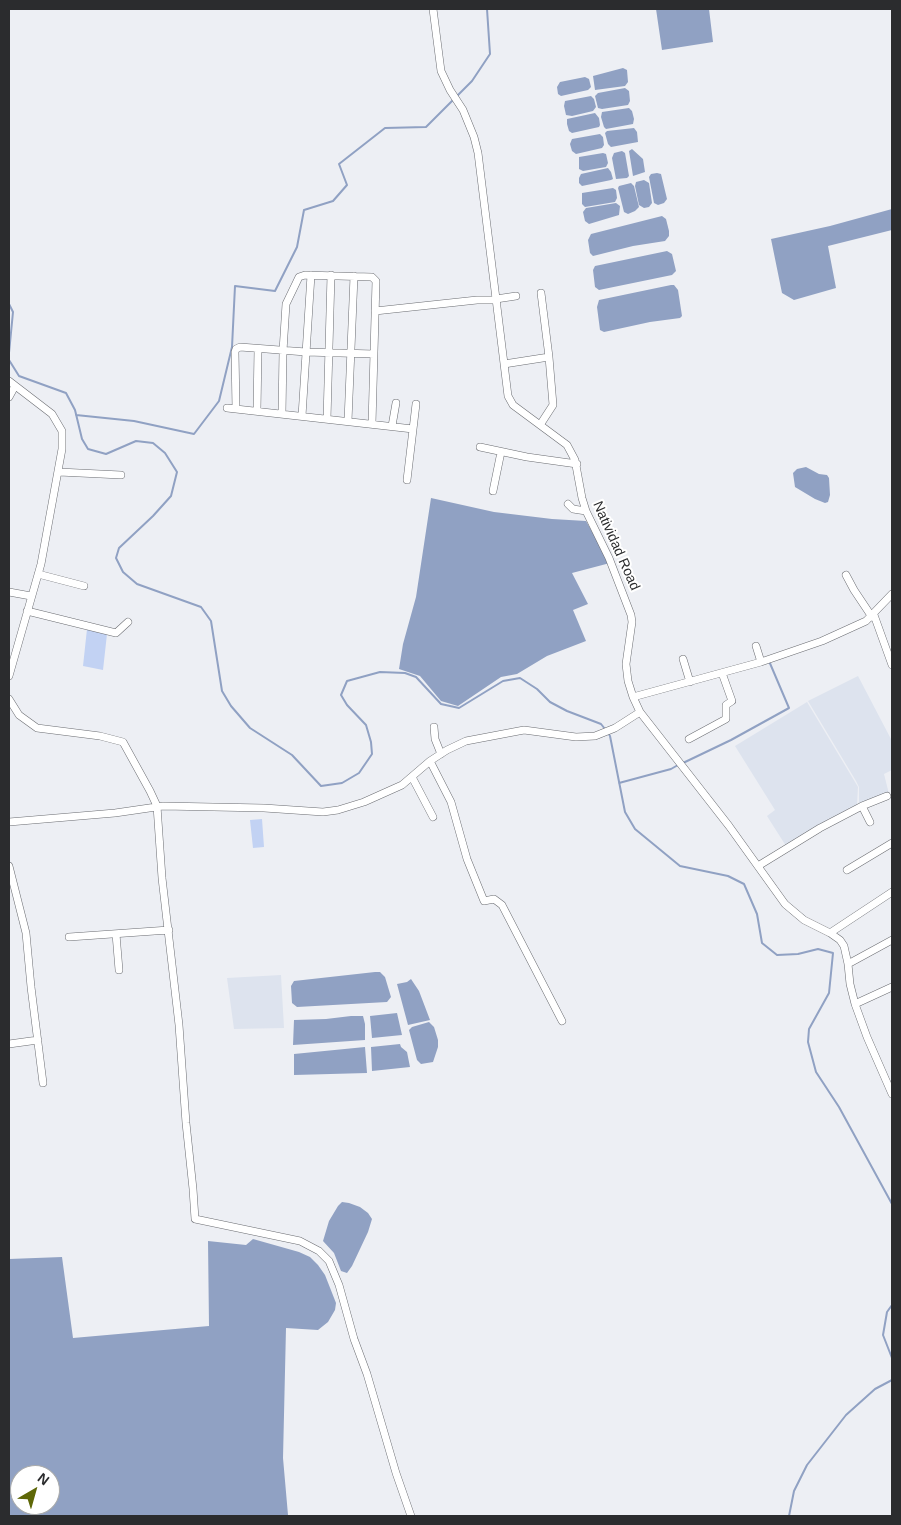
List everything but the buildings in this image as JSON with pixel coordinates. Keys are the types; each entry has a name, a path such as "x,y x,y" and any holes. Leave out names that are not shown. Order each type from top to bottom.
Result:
{"street":[{"name":"Natividad Road","path":"433,9 441,71 463,110 478,153 510,400 521,411 567,445 576,464 586,511 610,558 631,615 632,622 626,664 628,681 633,697 640,712 679,761 785,904 804,920 840,940 844,946 855,1004 892,1094"},
{"path":"282,414 286,304 299,277 305,275 372,277 376,279 372,424"},
{"path":"302,416 311,275"},
{"path":"327,419 331,275"},
{"path":"348,421 354,276"},
{"path":"540,425 553,405 541,293"},
{"path":"375,311 516,296"},
{"path":"236,409 236,349 240,347 283,351 374,354"},
{"path":"257,411 258,349"},
{"path":"504,364 549,357"},
{"path":"9,381 52,414 62,431 59,472 38,574 9,676"},
{"path":"9,397 15,386"},
{"path":"392,426 396,403"},
{"path":"407,480 416,404"},
{"path":"227,408 413,429"},
{"path":"480,447 527,457 576,464"},
{"path":"493,491 501,452"},
{"path":"59,472 121,475"},
{"path":"568,504 574,510 586,511"},
{"path":"38,574 84,586"},
{"path":"846,575 854,590 873,616 892,665"},
{"path":"9,592 31,596"},
{"path":"633,697 761,662 822,641 860,625 873,616 892,596"},
{"path":"27,611 116,633 128,622"},
{"path":"756,646 761,662"},
{"path":"683,659 690,682"},
{"path":"689,738 726,719 726,705 732,701 722,673"},
{"path":"9,699 19,715 37,728 100,736 123,742 157,806 162,878 179,1026 195,1219 300,1241 319,1251 329,1261 367,1374 396,1473 412,1516"},
{"path":"9,822 115,813 157,806 213,806 323,812 338,810 355,806 402,785 430,761 466,741 518,730 581,737 601,734 615,728 640,712"},
{"path":"434,727 435,739 442,754"},
{"path":"430,761 450,802 467,858 484,901 494,899 502,905 562,1021"},
{"path":"412,778 433,817"},
{"path":"758,866 820,828 862,806 887,796"},
{"path":"862,806 870,822"},
{"path":"847,870 892,843"},
{"path":"9,866 26,933 43,1084"},
{"path":"830,933 892,892"},
{"path":"69,937 169,930"},
{"path":"116,934 119,970"},
{"path":"848,964 892,940"},
{"path":"855,1004 892,987"},
{"path":"9,1044 38,1040"}],"shaded area":[{"path":"656,9 709,9 713,42 662,50"},
{"path":"623,68 627,70 628,82 625,86 595,90 593,76"},
{"path":"585,77 589,79 591,87 588,90 561,96 558,94 557,87 560,82"},
{"path":"625,88 629,91 630,101 628,105 598,108 595,96 598,93"},
{"path":"591,96 596,107 593,111 572,116 566,115 565,101"},
{"path":"629,108 634,119 633,124 606,129 604,127 601,117 602,112"},
{"path":"595,113 599,118 599,127 572,133 569,131 567,119"},
{"path":"634,128 637,132 638,142 611,147 608,144 605,133 607,131"},
{"path":"600,134 603,137 604,145 602,148 576,154 572,151 570,144 572,139"},
{"path":"632,149 643,159 645,172 633,176 629,151"},
{"path":"622,151 625,153 629,176 616,179 612,158 614,153"},
{"path":"606,154 608,163 606,167 583,171 579,169 579,157"},
{"path":"608,168 613,179 582,186 579,183 581,174"},
{"path":"651,174 661,174 667,199 664,203 658,205 654,203 649,177"},
{"path":"644,180 649,183 652,203 649,207 644,208 639,205 635,186 636,182"},
{"path":"631,183 634,186 639,207 628,214 624,212 618,188 619,186"},
{"path":"613,188 616,190 617,198 615,202 585,207 582,204 582,193"},
{"path":"616,203 620,206 619,215 589,224 585,221 583,212 586,208"},
{"path":"892,209 892,230 828,246 836,288 794,300 782,293 771,239 830,226"},
{"path":"662,216 666,219 669,231 669,236 665,241 633,246 593,256 590,253 588,240 591,234"},
{"path":"667,251 672,254 676,271 672,275 599,290 595,287 593,270 595,266"},
{"path":"674,285 678,290 682,316 680,318 650,322 604,332 600,330 597,307 599,300"},
{"path":"806,467 819,474 827,475 829,478 830,495 828,502 825,503 815,499 795,487 793,473 797,469"},
{"path":"431,498 494,512 586,521 610,563 572,573 588,604 573,610 586,641 547,656 517,674 501,677 458,706 441,701 420,676 399,669 403,644 416,597"},
{"path":"87,629 107,634 103,670 83,666"},
{"path":"858,676 892,741 892,770 884,774 889,794 859,807 859,787 808,701"},
{"path":"807,702 858,787 857,804 786,846 767,816 775,810 735,746"},
{"path":"262,819 264,847 253,848 250,820"},
{"path":"380,972 385,977 391,997 387,1002 297,1007 292,1003 291,986 294,981"},
{"path":"281,975 284,1028 234,1029 227,978"},
{"path":"411,979 419,991 430,1020 408,1025 397,984"},
{"path":"397,1013 402,1035 372,1038 370,1016"},
{"path":"363,1016 365,1040 293,1045 294,1020"},
{"path":"429,1022 434,1027 438,1047 433,1062 421,1064 417,1060 409,1030 412,1027"},
{"path":"400,1044 407,1052 410,1067 372,1071 371,1047"},
{"path":"365,1047 367,1073 294,1075 294,1054"},
{"path":"342,1202 360,1207 372,1219 368,1232 347,1273 341,1271 334,1253 323,1241 329,1221"},
{"path":"253,1239 310,1257 325,1275 336,1303 335,1310 328,1322 318,1330 286,1328 283,1458 288,1515 291,1516 9,1516 9,1259 62,1257 73,1338 209,1326 208,1241 246,1245"}],"waterway":[{"path":"76,415 134,421 194,434 219,401 232,347 235,286 275,291 297,247 304,210 333,201 347,185 339,164 385,128 426,127 472,81 490,54 487,9"},
{"path":"9,304 13,312 9,353"},
{"path":"9,360 19,376 66,393 75,410 82,439 88,449 106,454 136,441 153,443 165,453 177,472 171,496 119,548 116,558 123,572 137,584 201,607 211,621 222,691 231,706 250,728 292,755 321,786 342,783 359,773 372,754 366,725 347,705 341,695 347,681 380,672 405,673 416,677 441,704 459,708 503,681 520,678 537,689 550,702 567,711 601,724 605,729"},
{"path":"683,763 731,740 789,708 769,661"},
{"path":"608,733 625,812 635,829 680,866 728,876 744,884 757,914 762,943 777,955 798,954 818,949 833,953 829,993 809,1029 808,1042 816,1072 839,1107 892,1204"},
{"path":"619,783 671,769 678,765"},
{"path":"892,1305 887,1312 883,1335 892,1358"},
{"path":"789,1516 794,1491 807,1465 846,1415 875,1389 892,1380"}]}
